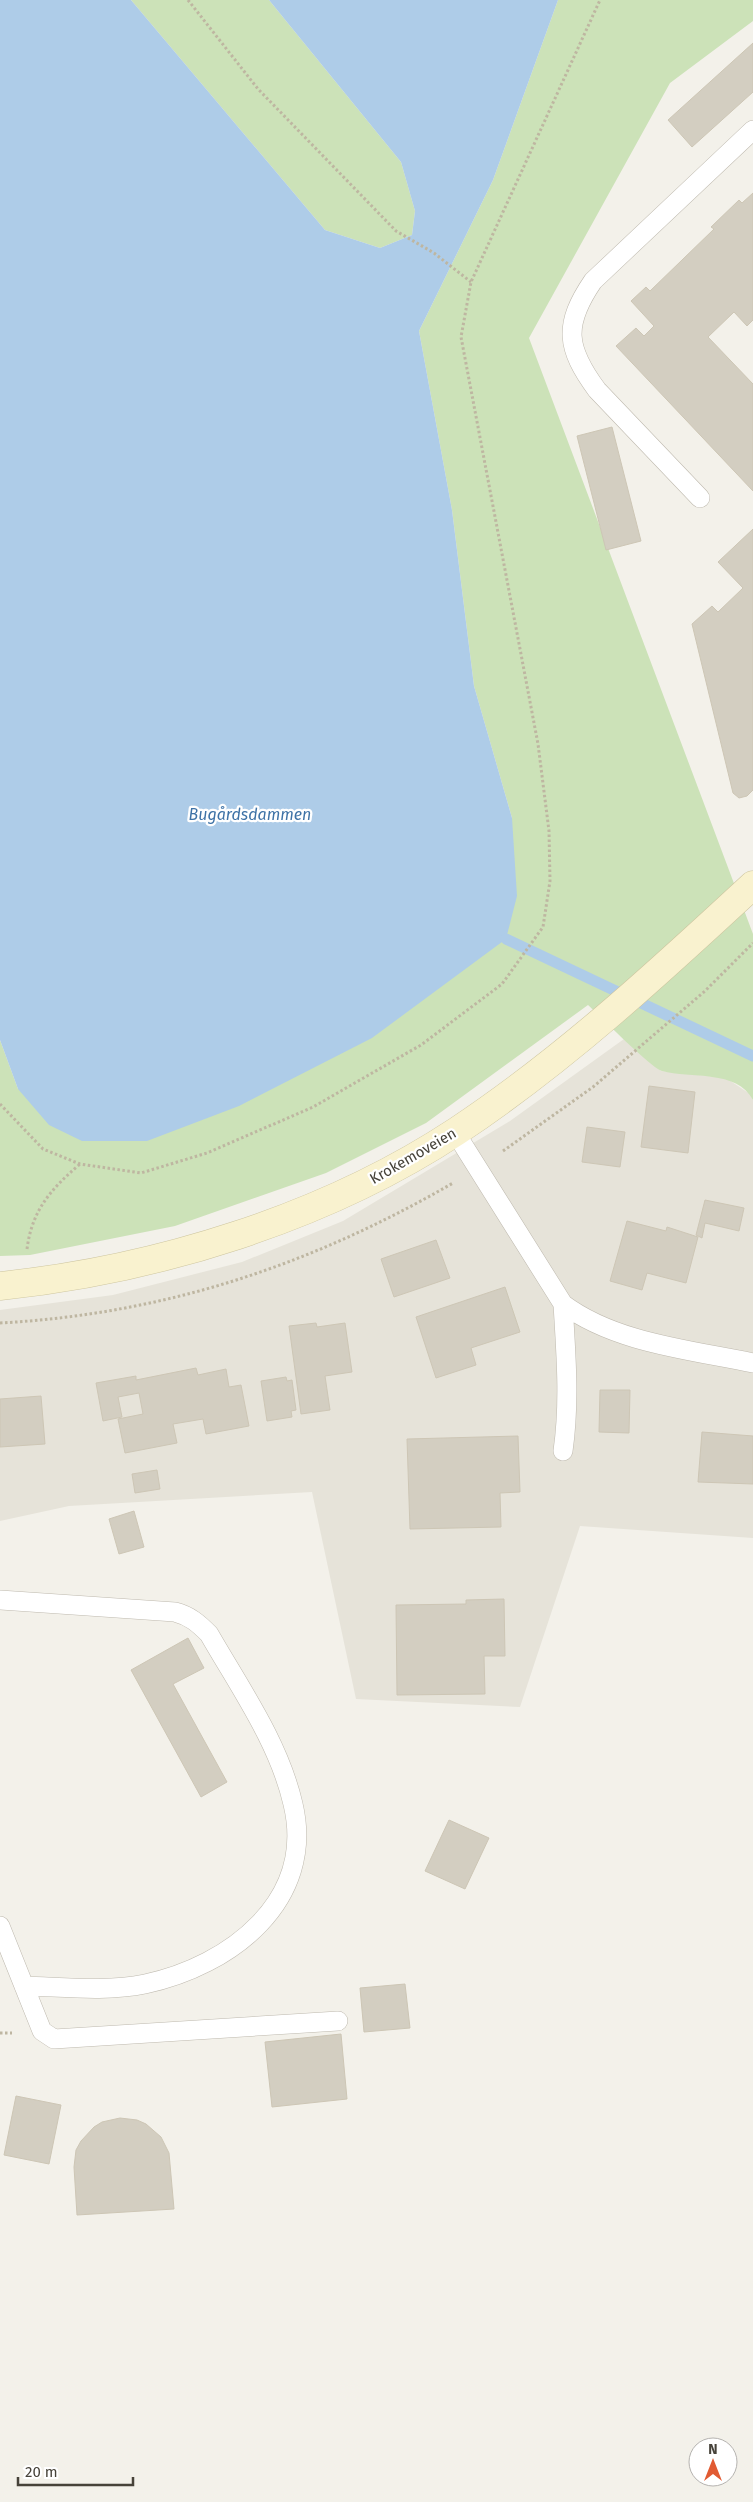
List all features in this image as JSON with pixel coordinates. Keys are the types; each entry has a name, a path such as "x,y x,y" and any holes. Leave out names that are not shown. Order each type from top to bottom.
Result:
{"main road":[{"name":"Krokemoveien","path":"0,1286 106,1269 239,1234 358,1187 407,1161 455,1132 550,1064 622,1003 753,885"}],"lane":[{"path":"700,498 597,390 583,371 575,356 571,340 572,320 580,300 593,281 753,130"},
{"path":"455,1132 563,1304 579,1316 639,1338 753,1363"},
{"path":"563,1304 568,1380 567,1422 563,1451"},
{"path":"0,1600 175,1612 188,1616 198,1622 209,1634 268,1737 288,1782 296,1828 295,1854 289,1878 278,1901 249,1936 226,1952 177,1975 144,1984 105,1989 24,1986"},
{"path":"0,1926 42,2031 54,2039 338,2021"}],"path":[{"path":"188,0 258,89 396,231 434,253 471,282"},
{"path":"0,1104 43,1149 80,1164 141,1173 207,1153 313,1107 421,1045 502,984 543,927 550,881 549,831 538,744 461,337 471,282 600,0"},
{"path":"593,1087 705,991 753,943"},
{"path":"26,1253 28,1240 38,1210 53,1187 80,1164"}],"shaded area":[{"path":"624,1039 661,1071 726,1078 750,1094 753,1100 753,1538 580,1526 520,1707 356,1699 312,1492 69,1506 0,1521 0,1310 113,1295 242,1262 343,1221 510,1121"}],"green space":[{"path":"131,0 269,0 401,162 415,211 412,235 380,248 325,230"},
{"path":"558,0 753,0 753,21 670,83 529,338 753,934 753,1100 746,1090 725,1079 673,1073 656,1068 588,1005 426,1123 326,1173 175,1226 30,1255 0,1256 0,1040 18,1089 512,818 474,686 452,510 419,331 493,180"}],"water":[{"name":"Bugårdsdammen","path":"0,0 131,0 325,230 380,248 412,235 415,211 401,162 269,0 558,0 493,180 419,331 452,510 474,686 512,818 517,896 506,939 372,1038 239,1106 147,1141 82,1141 49,1125 18,1089 0,1040"}],"building":[{"path":"753,43 753,92 692,147 668,120"},
{"path":"753,193 753,320 747,326 734,312 708,337 753,384 753,491 616,346 636,328 644,336 654,326 631,301 646,287 650,291 714,229 711,227 739,200 742,203"},
{"path":"612,427 641,541 606,550 577,436"},
{"path":"753,529 753,790 747,796 739,798 733,793 692,624 712,606 718,612 743,588 718,562"},
{"path":"649,1086 695,1092 688,1153 641,1147"},
{"path":"587,1127 625,1132 620,1167 582,1162"},
{"path":"705,1200 744,1208 739,1231 705,1223 702,1238 696,1235"},
{"path":"627,1221 666,1231 667,1227 698,1237 686,1283 647,1273 642,1290 610,1281"},
{"path":"436,1240 450,1278 394,1297 381,1259"},
{"path":"505,1287 520,1332 471,1348 476,1365 436,1378 416,1317"},
{"path":"316,1323 317,1327 345,1323 352,1372 325,1376 330,1410 301,1414 289,1326"},
{"path":"196,1368 198,1375 226,1369 229,1387 241,1385 249,1426 206,1434 203,1419 173,1424 177,1443 125,1453 118,1419 143,1414 139,1393 118,1397 122,1417 103,1421 96,1383 136,1376 136,1380"},
{"path":"286,1377 287,1381 292,1380 296,1410 291,1411 292,1417 267,1421 261,1381"},
{"path":"600,1390 630,1390 629,1433 599,1432"},
{"path":"41,1396 45,1444 0,1447 0,1399"},
{"path":"702,1432 753,1436 753,1484 698,1482"},
{"path":"518,1436 520,1492 500,1493 501,1527 410,1529 407,1439"},
{"path":"157,1470 160,1489 135,1493 132,1474"},
{"path":"134,1511 144,1547 119,1554 109,1519"},
{"path":"504,1599 505,1656 484,1656 485,1694 397,1695 396,1605 466,1604 466,1600"},
{"path":"188,1638 204,1668 173,1684 227,1782 201,1797 131,1670"},
{"path":"449,1820 489,1838 465,1889 425,1871"},
{"path":"405,1984 410,2028 364,2032 360,1988"},
{"path":"341,2034 347,2099 272,2107 265,2042"},
{"path":"16,2096 61,2105 49,2164 4,2155"},
{"path":"120,2118 137,2120 146,2124 161,2137 169,2153 174,2209 77,2215 74,2167 76,2150 81,2141 94,2127 102,2122"}],"waterway":[{"path":"506,939 753,1056"}]}
